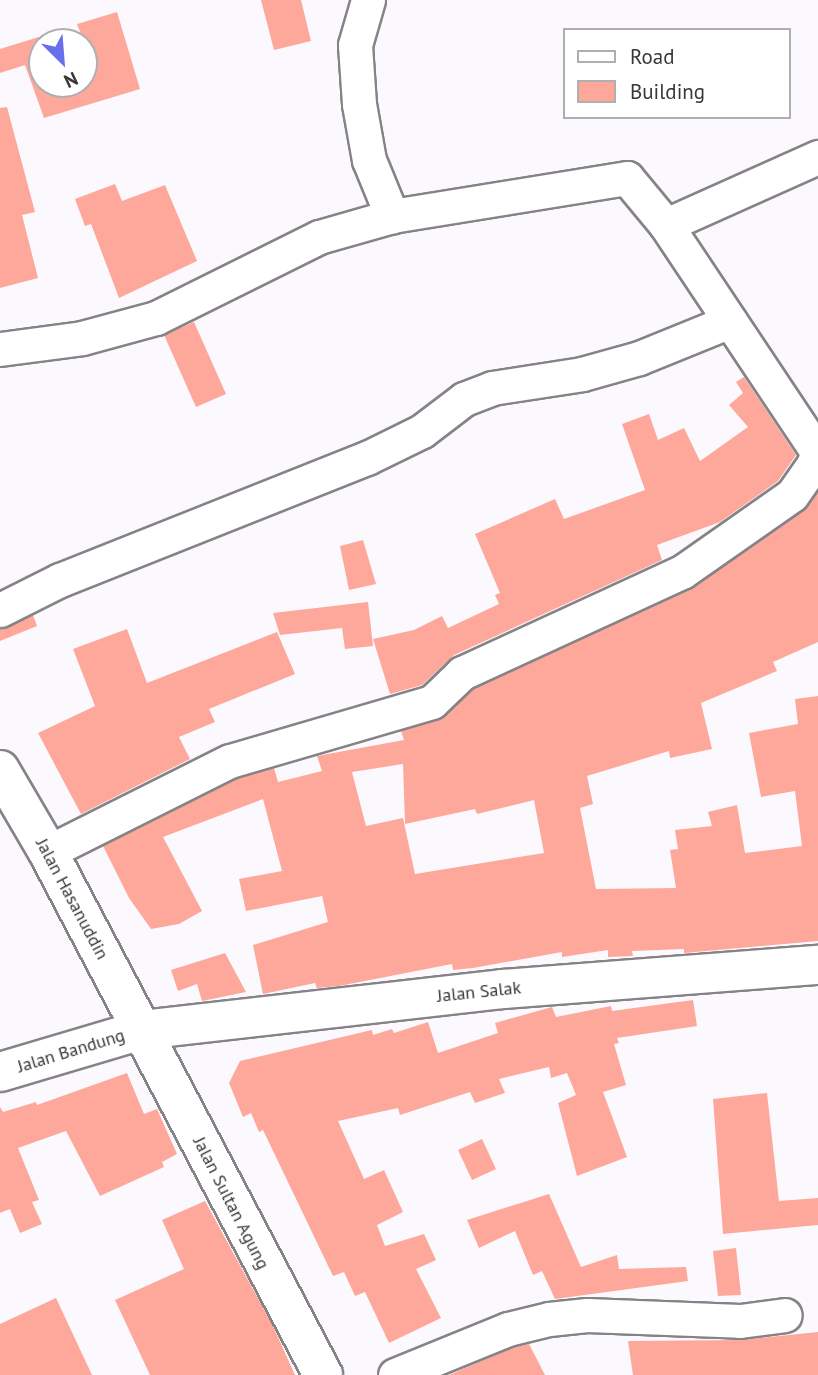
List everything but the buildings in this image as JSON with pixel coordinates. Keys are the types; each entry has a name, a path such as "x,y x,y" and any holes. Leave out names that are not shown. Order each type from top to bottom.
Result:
{"main road":[{"name":"Jalan Hasanuddin","path":"0,770 48,852 142,1030"},
{"name":"Jalan Salak","path":"142,1030 503,989 818,965"},
{"name":"Jalan Bandung","path":"0,1072 142,1030"},
{"name":"Jalan Sultan Agung","path":"142,1030 323,1375"}],"street":[{"path":"368,0 355,45 359,104 369,160 392,216"},
{"path":"666,225 818,157"},
{"path":"0,349 82,338 156,318 319,237 392,216 627,178 666,225 817,450 814,463 792,495 740,535 682,572 462,673 432,702 230,761 48,852"},
{"path":"0,610 60,580 367,458 422,431 464,399 492,388 582,374 639,358 730,321"},
{"path":"396,1375 508,1329 549,1319 587,1315 740,1321 785,1315"}]}
